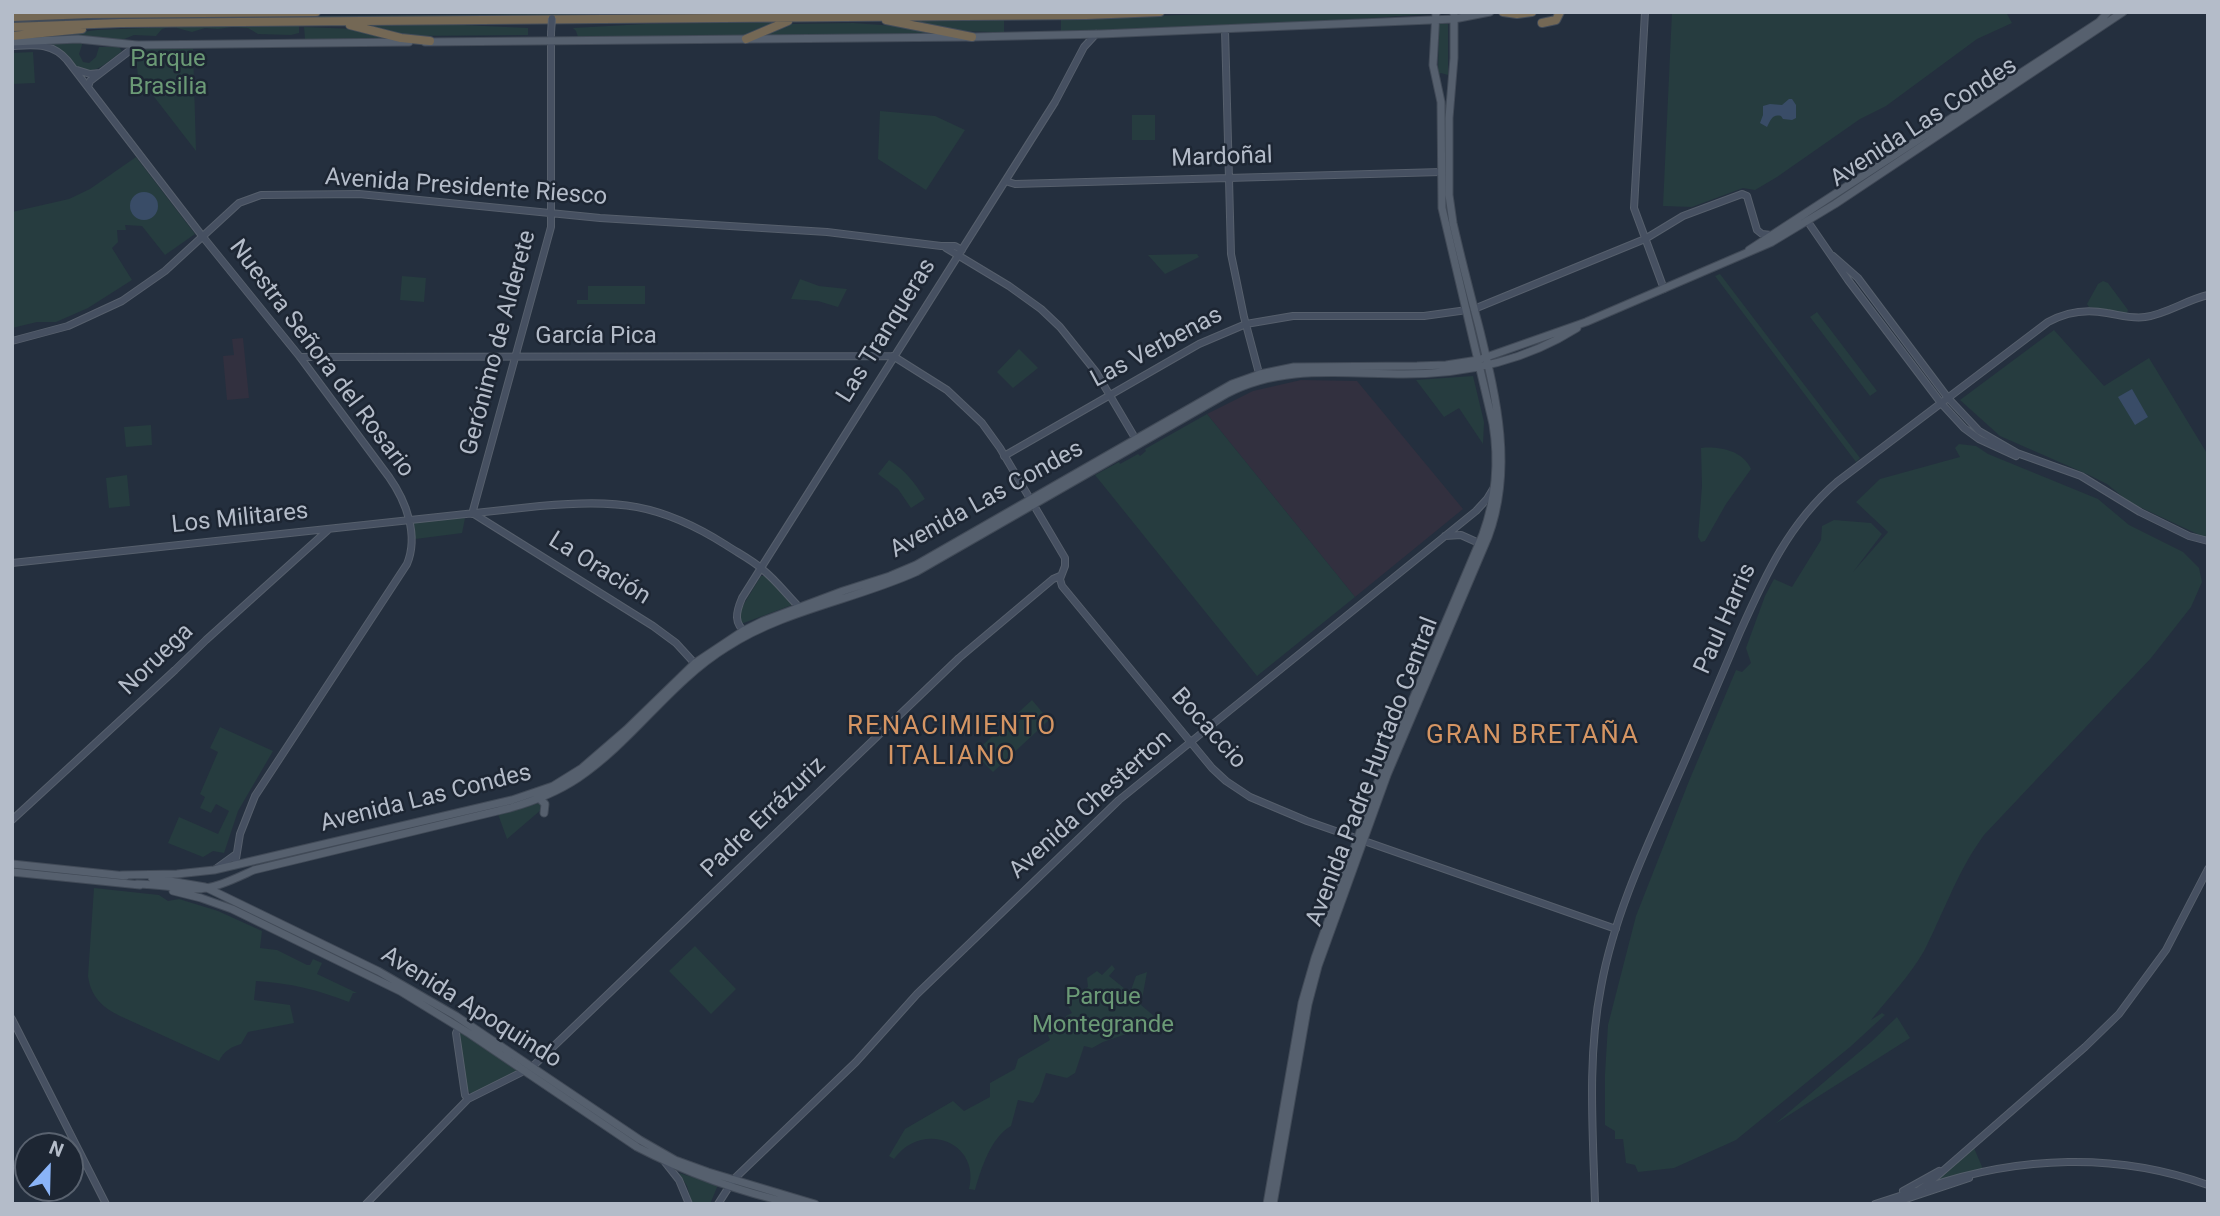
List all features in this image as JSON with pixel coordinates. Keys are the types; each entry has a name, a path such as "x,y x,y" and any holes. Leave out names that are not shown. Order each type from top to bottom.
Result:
{"highway":[{"path":"262,12 270,13"},
{"path":"12,17 316,12"},
{"path":"13,29 121,23 806,18 1160,12"},
{"path":"1503,12 1532,12"},
{"path":"1542,23 1558,19 1560,12"},
{"path":"862,17 972,37"},
{"path":"746,38 784,22 806,18"},
{"path":"312,21 356,26 401,38 430,41"}],"main road":[{"path":"12,44 78,39 137,45 430,41 551,36 746,38 1078,35 1224,29 1490,12"},
{"path":"2099,22 2101,12"},
{"name":"Avenida Las Condes","path":"745,633 905,577 1226,387 1296,367 1483,363 1536,348 1583,324 1768,245 2099,22 2108,12"},
{"name":"Avenida Las Condes","path":"1740,256 1771,235 1806,218 1996,98 2123,12"},
{"path":"1457,15 1449,113 1449,195 1470,310"},
{"path":"1436,16 1433,65 1441,102 1442,205 1451,249 1483,363"},
{"path":"1436,82 1441,76 1446,76 1451,89"},
{"path":"1451,249 1461,254"},
{"name":"Avenida Padre Hurtado Central","path":"1482,544 1495,484 1495,442 1483,363"},
{"name":"Avenida Padre Hurtado Central","path":"1266,1204 1302,1003 1315,958 1360,840 1497,508 1502,468 1500,432 1483,363"},
{"name":"Avenida Las Condes","path":"122,875 214,870 512,800 546,789 590,762 697,665 745,633 800,608 904,571 1031,503"},
{"name":"Avenida Las Condes","path":"137,884 195,889 205,887 262,868 539,799 591,769 697,665"},
{"path":"539,799 545,804 544,813"},
{"name":"Avenida Padre Hurtado Central","path":"1273,1204 1310,997 1360,840"},
{"name":"Avenida Apoquindo","path":"12,864 205,887 429,999 472,1027 622,1137 664,1161 815,1204"},
{"path":"223,897 224,882 235,865"},
{"name":"Avenida Apoquindo","path":"12,872 137,884 191,895 233,909 374,977 682,1163 795,1204"},
{"path":"459,1027 472,1027"},
{"path":"622,1137 635,1136"}],"street":[{"name":"Gerónimo de Alderete","path":"472,514 550,232 552,12"},
{"path":"1645,12 1634,208 1664,289"},
{"path":"1224,29 1231,251 1260,377"},
{"name":"Las Tranqueras","path":"745,633 738,626 737,612 742,598 1055,102 1084,47 1096,34"},
{"path":"1078,35 1083,38 1084,47"},
{"name":"Nuestra Señora del Rosario","path":"12,44 44,45 62,54 75,69 203,237 300,357 398,490 406,506 411,551 407,564 266,777 247,812 235,865"},
{"path":"88,87 90,81 137,45"},
{"path":"75,69 90,74 102,73"},
{"name":"Mardoñal","path":"1005,181 1015,184 1441,172"},
{"name":"Avenida Presidente Riesco","path":"12,343 82,321 122,301 165,271 239,203 261,195 354,194 600,218 827,232 941,246 960,252 1051,318 1080,350 1137,442"},
{"name":"Las Verbenas","path":"1004,456 1207,340 1246,324 1293,316 1424,316 1470,310 1645,239 1688,214 1741,194 1747,196 1757,230 1771,235"},
{"path":"1806,218 1848,280 1941,403 1964,428 1987,444 2014,456 2081,476 2140,512 2189,536 2208,541"},
{"path":"1833,256 1853,273 1948,398 1979,430 1997,443 2038,462"},
{"path":"1848,280 1853,273"},
{"name":"Paul Harris","path":"1595,1204 1594,1033 1601,984 1616,929 1653,835 1761,584 1779,550 1802,518 1832,486 2044,325 2058,317 2078,312 2144,317 2208,295"},
{"name":"García Pica","path":"300,357 893,356"},
{"name":"Bocaccio","path":"893,356 940,385 962,402 982,423 1065,558 1065,566 1060,576 1062,586 1219,775 1250,797 1272,808 1616,929"},
{"name":"Avenida Chesterton","path":"718,1204 732,1182 856,1062 911,999 1119,800 1484,504 1495,484"},
{"name":"Los Militares","path":"12,563 585,502 630,505 664,513 691,525 761,568 800,608"},
{"name":"La Oración","path":"472,514 653,626 671,639 697,665"},
{"path":"1464,520 1464,536"},
{"name":"Noruega","path":"12,820 329,529"},
{"path":"1440,538 1464,536 1482,544"},
{"name":"Padre Errázuriz","path":"366,1204 468,1099 528,1069 959,658 1060,576"},
{"path":"214,870 236,855"},
{"path":"1909,1198 1953,1163 2119,1014 2166,950 2208,869"},
{"path":"12,1019 106,1204"},
{"path":"459,1027 456,1033 465,1096 468,1099"},
{"path":"664,1161 679,1180 689,1204"},
{"path":"1892,1201 1959,1176 2033,1164 2096,1162 2151,1169 2208,1185"},
{"path":"1892,1201 1953,1163"},
{"path":"1874,1204 1909,1198 1987,1171"}],"shaded area":[{"path":"243,338 249,398 227,400 223,356 234,355 232,339"},
{"path":"1301,380 1357,381 1463,509 1355,597 1207,414 1253,391"}],"green space":[{"path":"1032,12 12,22 61,18"},
{"path":"1269,12 1429,14 1245,26 1061,31 1061,19"},
{"path":"1672,12 2006,12 2012,23 1977,39 1886,106 1860,119 1755,190 1743,188 1692,207 1663,206"},
{"path":"911,20 1004,20 1004,32 957,30"},
{"path":"777,22 744,36 578,37 573,28 645,24"},
{"path":"853,23 896,26 942,34 757,36 792,24"},
{"path":"441,24 528,28 528,35 405,36 362,25"},
{"path":"1439,24 1448,24 1448,75 1438,74"},
{"path":"176,26 299,26 299,33 258,34 248,28 232,27 205,28 192,32"},
{"path":"169,27 162,29 156,36 134,35 122,40 67,36 97,30"},
{"path":"304,27 356,29 391,39 305,39"},
{"path":"83,42 79,54 83,62 89,63 96,57 99,47 119,47 122,51 101,67 89,71 75,65 49,43"},
{"name":"Parque Brasilia","path":"143,47 193,47 196,151 138,76 135,51"},
{"path":"33,52 35,83 12,84 12,53"},
{"path":"880,111 935,116 965,130 926,190 878,159"},
{"path":"1132,115 1155,115 1155,140 1132,140"},
{"path":"136,157 195,234 165,255 142,226 125,225 126,230 117,230 118,242 112,248 132,280 88,308 56,322 37,322 12,328 12,212 69,199 90,189"},
{"path":"1197,254 1199,257 1165,274 1148,255"},
{"path":"1720,274 1860,458 1856,462 1715,276"},
{"path":"402,276 426,278 424,302 400,300"},
{"path":"800,279 819,286 847,289 838,307 818,301 791,299"},
{"path":"2103,281 2108,283 2128,310 2127,313 2089,307 2087,304 2098,284"},
{"path":"588,286 645,286 645,304 577,304 577,300 588,300"},
{"path":"1817,312 1877,391 1870,396 1810,317"},
{"path":"2054,330 2104,386 2149,358 2208,455 2208,539 2129,502 2107,484 2089,475 2000,436 1960,400"},
{"path":"1019,349 1038,368 1013,388 997,372"},
{"path":"1473,376 1484,422 1483,444 1459,408 1444,417 1416,380"},
{"path":"1207,414 1355,597 1257,676 1095,475 1119,462 1120,464 1138,454 1140,456 1145,449"},
{"path":"151,425 152,445 126,447 124,427"},
{"path":"1959,444 1976,446 1988,454 2098,499 2129,525 2183,552 2199,568 2202,582 2191,607 2151,658 1984,835 1959,877 1924,951 1871,1020 1882,1013 1885,1015 1736,1140 1674,1168 1638,1172 1635,1165 1626,1163 1623,1139 1615,1139 1615,1131 1605,1125 1608,1025 1636,916 1736,670 1742,672 1751,663 1746,648 1765,596 1774,579 1792,587 1821,540 1822,526 1834,520 1871,523 1882,534 1853,572 1888,532 1856,502 1880,479 1960,457 1955,448"},
{"path":"1701,448 1730,451 1742,458 1751,469 1726,504 1705,541 1701,542 1698,537 1702,486"},
{"path":"889,460 909,477 925,499 911,508 898,489 878,474"},
{"path":"127,475 130,506 109,508 106,478"},
{"path":"465,518 462,533 415,539 414,522"},
{"path":"761,576 766,576 792,605 741,624 739,612"},
{"path":"1032,700 1049,720 993,772 974,753"},
{"path":"220,727 273,751 238,811 224,853 213,851 203,857 168,843 179,817 218,834 229,811 216,804 211,813 200,808 205,797 200,794 218,752 210,748"},
{"path":"539,803 542,809 507,839 498,814"},
{"path":"94,888 159,895 168,901 179,899 218,911 262,931 260,948 277,950 307,965 310,965 313,959 322,963 317,974 357,993 353,993 349,1002 304,988 256,981 254,1000 290,1005 294,1023 248,1032 241,1044 228,1050 219,1061 120,1016 95,996 88,976"},
{"path":"695,946 736,989 711,1014 669,971"},
{"name":"Parque Montegrande","path":"1112,965 1115,969 1109,976 1130,993 1136,976 1147,972 1141,1005 1161,1022 1175,1024 1175,1030 1138,1030 1092,1048 1084,1046 1075,1073 1067,1078 1046,1073 1033,1103 1018,1100 1011,1126 992,1146 975,1190 969,1189 970,1172 966,1159 958,1148 946,1141 919,1140 905,1147 894,1159 889,1156 905,1129 953,1101 964,1111 990,1097 990,1083 1015,1069 1018,1059 1050,1040 1047,1033 1072,1013 1065,1001 1088,987 1087,978 1097,971 1102,975"},
{"path":"1897,1017 1910,1038 1775,1124 1871,1042"},
{"path":"461,1032 518,1070 472,1094 466,1090 458,1036"},
{"path":"1974,1148 1983,1169 1933,1182"},
{"path":"679,1173 718,1185 710,1204 692,1204 687,1186"}],"water":[{"path":"1789,99 1796,105 1796,118 1792,120 1776,116 1767,127 1760,123 1763,106 1782,105"},
{"path":"144,192 154,196 158,206 154,216 144,220 134,216 130,206 134,196"},
{"path":"2132,389 2148,417 2135,425 2118,397"}],"district":[{"name":"GRAN BRETAÑA","path":"1533,736"},
{"name":"RENACIMIENTO ITALIANO","path":"952,742"}]}
